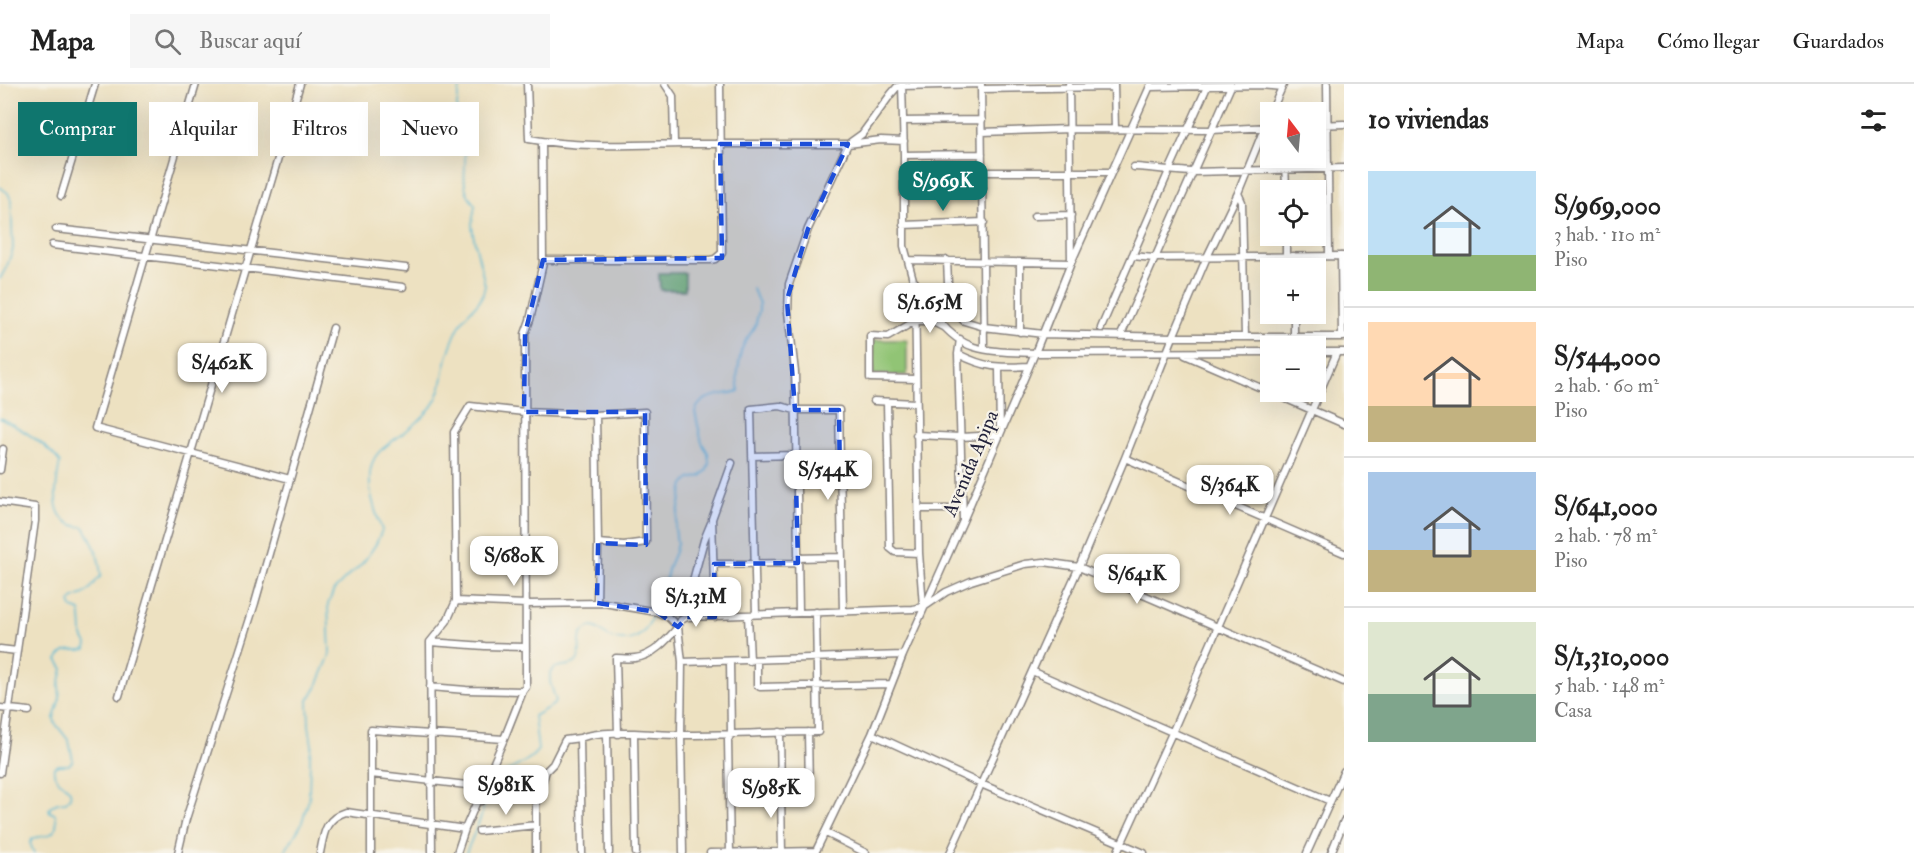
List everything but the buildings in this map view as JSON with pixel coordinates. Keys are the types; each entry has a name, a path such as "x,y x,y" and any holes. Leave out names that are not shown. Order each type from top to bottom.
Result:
{"street":[{"path":"61,196 95,84"},
{"path":"196,84 95,428 290,480"},
{"path":"119,696 300,84"},
{"path":"527,84 530,138 542,141 573,144 848,144 881,140 904,141"},
{"path":"665,84 674,96 674,144"},
{"path":"543,260 710,260 719,256 722,253 720,84"},
{"path":"799,612 795,372 787,300 789,285 808,229 848,144 858,139 891,94 902,85 981,84 984,349"},
{"path":"1327,84 1329,255"},
{"path":"902,85 904,246 914,279 928,306 960,339 972,346 984,349 1035,353 1260,352"},
{"path":"908,260 1071,262 1069,85"},
{"path":"982,89 1114,85 1114,130"},
{"path":"1150,85 1208,87 1283,85 1276,102"},
{"name":"Avenida Apipa","path":"816,852 872,734 891,684 1035,353 1071,262 1150,85"},
{"path":"1121,335 1231,86"},
{"path":"1101,328 1208,87"},
{"path":"903,121 982,120"},
{"path":"1327,125 1344,124"},
{"path":"982,132 1070,129 1260,128"},
{"path":"457,853 465,829 526,687 525,334 543,260 542,141"},
{"path":"950,853 1079,567 1207,257 1260,144"},
{"path":"904,155 982,154"},
{"path":"1134,167 1193,172 1286,168 1286,180"},
{"path":"1327,168 1344,168"},
{"path":"983,172 1110,172"},
{"path":"904,191 983,188"},
{"path":"1238,193 1242,202 1245,337"},
{"path":"1034,216 1071,215"},
{"path":"903,225 984,222"},
{"path":"56,229 406,268"},
{"path":"51,245 403,287"},
{"path":"1288,246 1289,256"},
{"path":"1132,256 1154,258 1343,256 1343,337 1326,337"},
{"path":"947,260 949,306 964,321 984,327 1043,334 1260,337"},
{"path":"1020,262 1020,332"},
{"path":"914,279 919,553 924,607"},
{"path":"915,379 870,378 870,336 888,337 915,321 931,321 949,330"},
{"path":"1294,324 1294,336"},
{"path":"178,853 186,819 255,603 333,328"},
{"path":"960,339 957,354 963,521"},
{"path":"1117,853 1172,733 1312,411 1341,352"},
{"path":"1180,353 1344,424"},
{"path":"957,354 977,363 999,368 1029,366"},
{"path":"916,435 960,437 1000,435 999,368"},
{"path":"874,401 916,403"},
{"path":"887,402 890,548 895,552 919,553"},
{"path":"432,853 430,642 447,621 456,601 454,432 470,406 524,412 596,415 645,412 646,542 636,545 598,543"},
{"path":"843,611 839,410 795,410 780,406 751,409 753,661 758,687 891,684"},
{"path":"596,415 597,603"},
{"path":"0,470 3,450"},
{"path":"752,456 796,455"},
{"path":"1125,458 1344,553"},
{"path":"685,610 704,540 732,464"},
{"path":"796,483 840,483"},
{"path":"0,502 35,507 35,521 0,773"},
{"path":"919,509 962,509"},
{"path":"712,519 715,617"},
{"path":"714,564 754,565 842,557"},
{"path":"618,734 616,658 633,659 644,656 668,640 681,620 687,617 905,610 924,607 946,592 971,581 1025,564 1044,561 1079,567 1344,682"},
{"path":"456,601 526,604 597,603 657,612 668,617 678,627 682,662 683,853"},
{"path":"473,811 494,784 533,778 546,771 553,764 565,740 607,734 819,732 816,612"},
{"path":"430,642 526,647"},
{"path":"0,649 17,651"},
{"path":"682,662 903,656"},
{"path":"730,662 731,734 728,740 730,852"},
{"path":"1032,670 1329,801"},
{"path":"430,687 523,692"},
{"path":"0,708 29,711"},
{"path":"372,853 371,730 504,739"},
{"path":"780,732 783,852"},
{"path":"782,790 809,789 808,732"},
{"path":"607,734 609,853"},
{"path":"634,734 636,853"},
{"path":"872,734 1144,853"},
{"path":"580,738 582,853"},
{"path":"536,853 536,802 546,771"},
{"path":"1307,853 1344,771"},
{"path":"371,774 484,786"},
{"path":"320,853 325,828 334,818 346,812 465,829"},
{"path":"1331,853 1344,820"},
{"path":"479,831 536,825"},
{"path":"826,833 866,853"},
{"path":"710,853 816,852"}],"highlighted area":[{"path":"720,144 848,144 808,229 787,300 795,410 839,410 840,483 796,483 798,563 714,564 715,617 687,617 678,627 657,612 597,603 598,543 646,545 645,412 524,412 525,334 543,260 722,258"}],"green space":[{"path":"659,273 685,273 685,290 660,290"},
{"path":"873,340 907,340 907,375 873,375"},
{"path":"732,776 755,777 755,794 732,793"}],"waterway":[{"path":"284,853 301,825 309,799 312,745 308,700 316,688 330,655 328,604 334,590 365,560 382,530 370,490 371,468 374,459 380,451 421,419 435,402 455,335 464,318 478,303 485,285 473,234 475,205 467,191 464,179 465,150 457,109 461,84"},
{"path":"0,187 8,193 11,200 13,249 0,279"},
{"path":"656,610 660,604 669,566 675,552 677,543 675,528 684,484 690,479 701,476 707,470 709,463 695,412 702,401 707,398 739,391 737,377 741,351 755,327 759,310 753,289"},
{"path":"0,418 33,437 60,462 56,493 59,512 72,525 84,527 96,550 101,576 87,592 70,602 72,608 80,611 82,632 87,644 86,649 66,651 57,660 63,669 59,685 60,698 54,718 55,723 69,741 73,760 69,765 54,767 54,773 68,789 70,797 66,802 56,803 49,809 55,814 55,830 49,835 33,838 30,843 34,853"},
{"path":"494,781 538,750 534,716 556,701 550,682 550,673 555,668 575,663 579,655 580,639 585,630 595,627 619,640 635,638 648,627 653,614"},
{"path":"466,853 486,799"}]}
